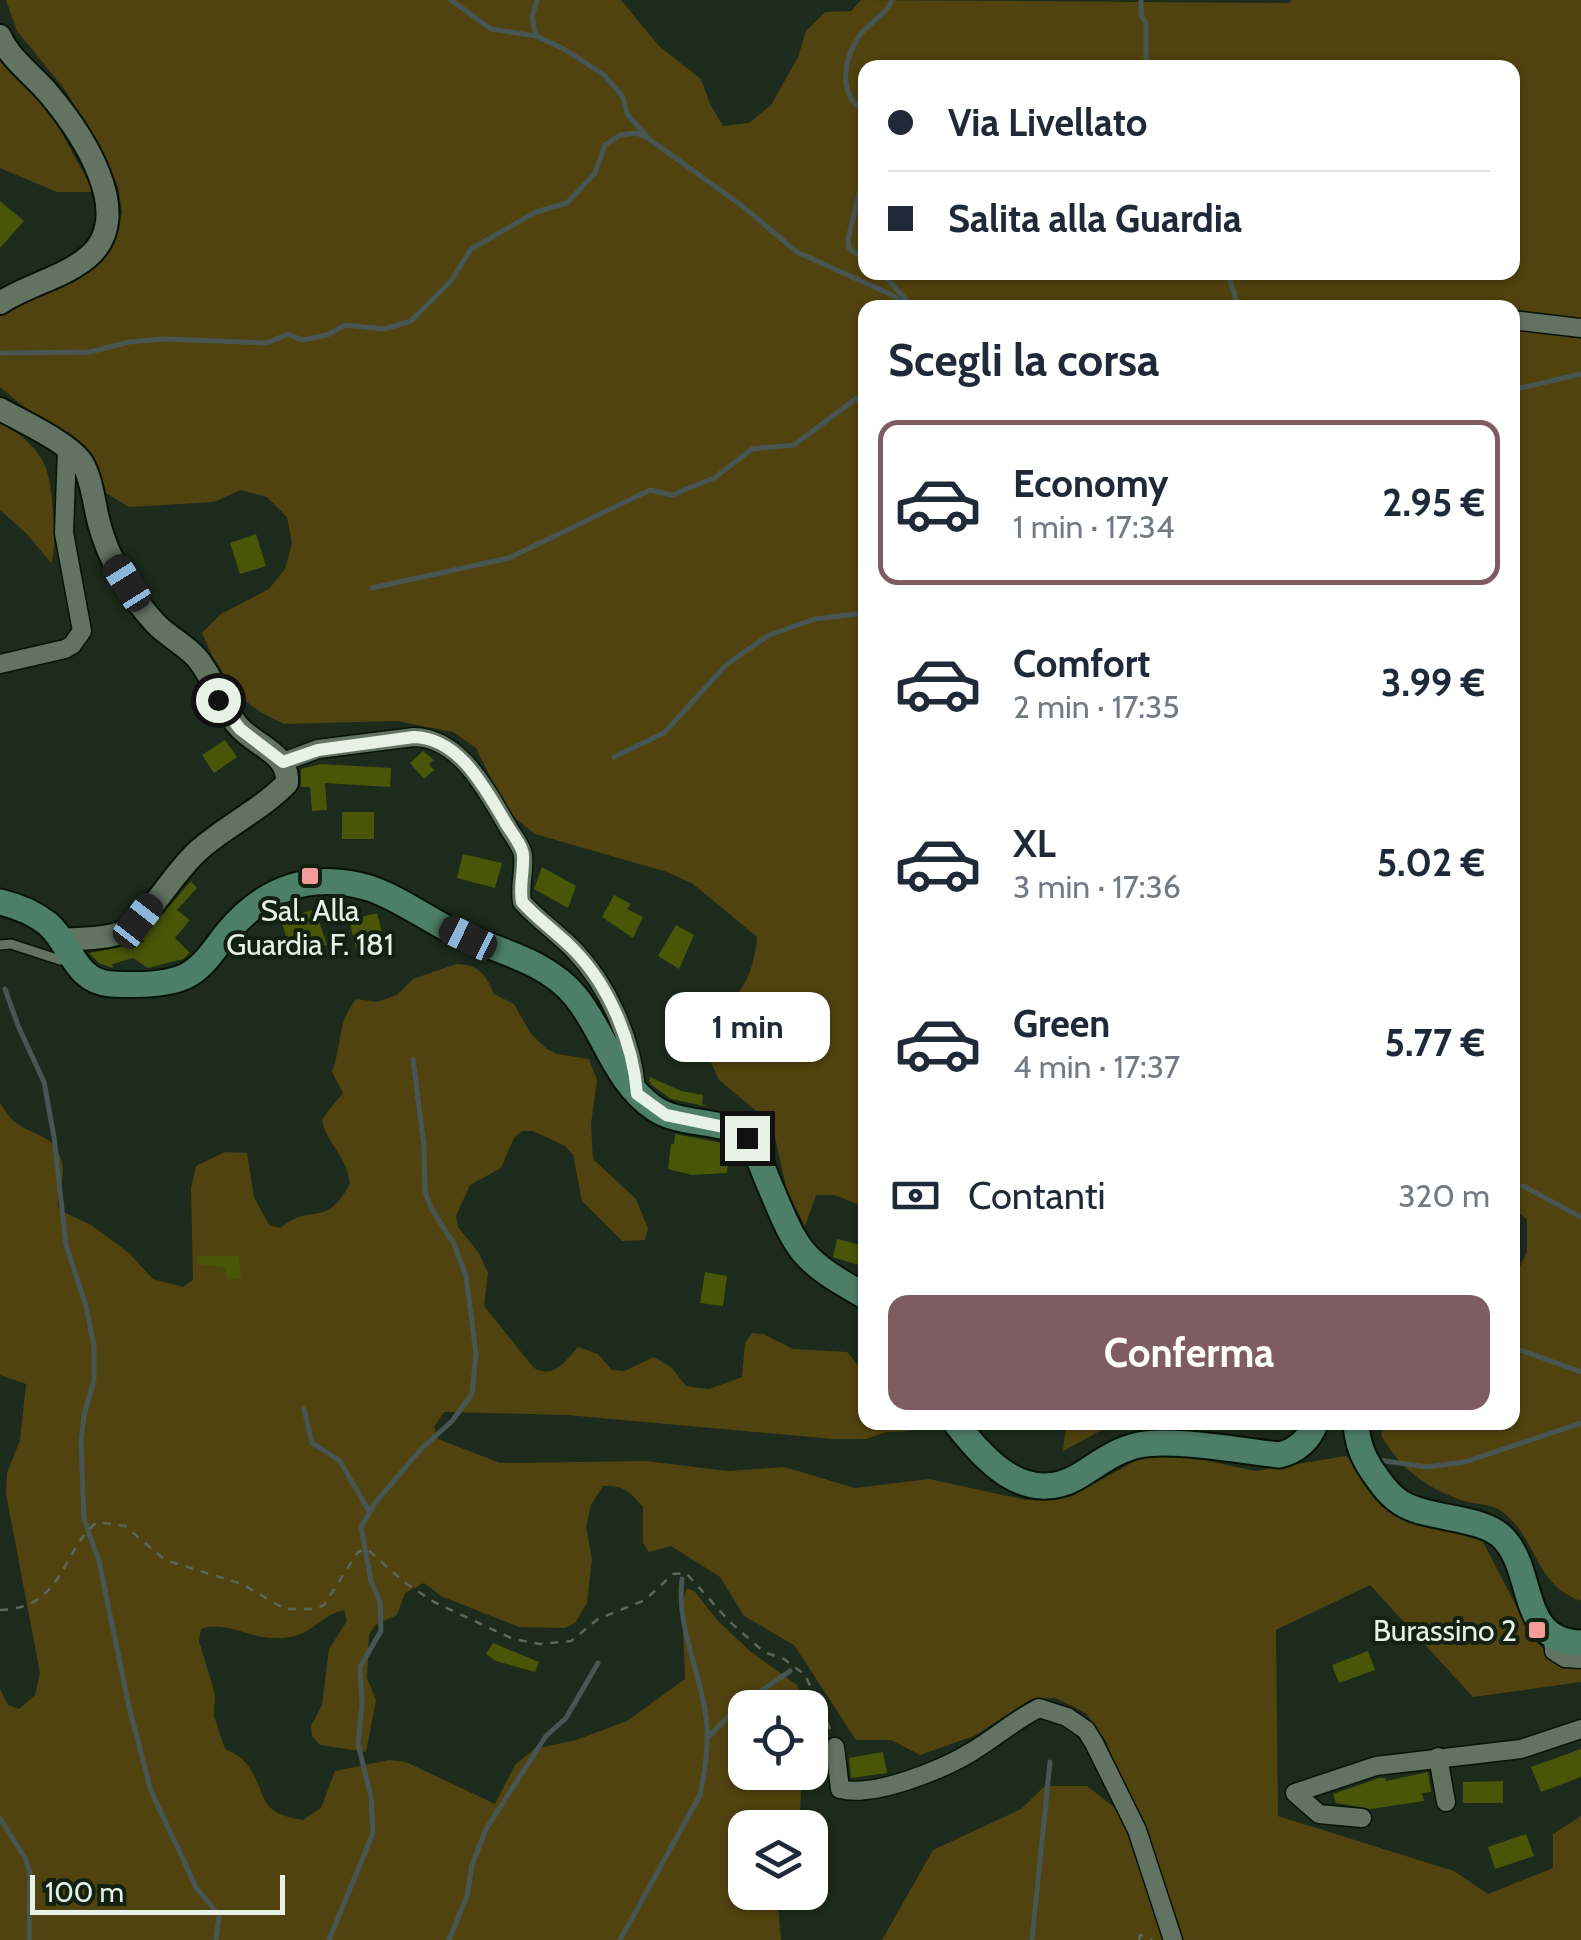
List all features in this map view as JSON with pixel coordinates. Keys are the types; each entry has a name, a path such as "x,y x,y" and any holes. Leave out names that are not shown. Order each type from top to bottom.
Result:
{"main road":[{"path":"0,902 30,912 48,924 84,974 100,982 174,981 202,964 240,917 274,892 321,882 370,888 468,938 541,968 562,982 578,998 621,1075 637,1094 666,1115 724,1127 747,1138 792,1239 805,1258 858,1292"},
{"path":"962,1430 1004,1474 1030,1485 1046,1486 1076,1478 1105,1458 1144,1444 1279,1455 1304,1443 1311,1430"},
{"path":"1358,1430 1364,1459 1394,1498 1408,1508 1492,1530 1504,1539 1534,1611 1553,1637 1581,1643"}],"street":[{"path":"0,36 52,97 90,155 108,204 99,246 88,258 0,303"},
{"path":"1520,321 1581,328"},
{"path":"0,409 68,449 83,464 100,529 116,566 138,600 155,624 201,662 218,700 240,729 283,762 288,772 287,783 276,795 200,848 131,928 88,938 67,948"},
{"path":"0,664 65,649 82,632 64,533 68,449"},
{"path":"283,762 318,750 414,737 426,738 462,760 479,778 523,853 522,902 578,954 593,972 614,1011 633,1065 637,1094"},
{"path":"1553,1637 1554,1651 1565,1658 1581,1659"},
{"path":"835,1747 840,1790 850,1792 893,1784 956,1761 1038,1708 1067,1716 1086,1730 1123,1796 1173,1940"},
{"path":"1362,1818 1319,1814 1295,1792 1376,1766 1521,1749 1581,1729"},
{"path":"1438,1756 1446,1802"}],"lane":[{"path":"0,945 11,944 60,960 67,948"}],"path":[{"path":"0,1610 40,1598 65,1571 97,1522 125,1526 165,1560 242,1584 285,1609 315,1609 324,1605 358,1552 368,1549 404,1582 434,1602 513,1639 540,1644 570,1641 598,1619 646,1600 673,1574 686,1573 730,1622 764,1652 784,1659 805,1675 827,1717 835,1747"},
{"path":"1139,1940 1140,1935 1152,1940"}],"shaded area":[{"path":"6,0 621,0 660,47 701,79 723,126 749,123 771,105 798,57 806,31 825,12 851,11 861,0 1581,0 1581,1601 1553,1583 1522,1534 1501,1511 1464,1501 1427,1484 1406,1468 1381,1435 1383,1430 1520,1430 1520,1266 1527,1252 1527,1219 1520,1213 1520,300 858,300 858,1204 834,1195 816,1195 805,1226 787,1191 775,1137 761,1115 719,1080 696,1030 739,992 751,968 757,937 693,884 667,872 535,834 515,818 476,748 453,732 397,721 284,724 260,712 221,675 202,633 221,614 269,589 285,569 292,543 287,517 267,497 241,490 214,502 129,507 106,493 82,446 0,387 0,315 102,260 116,238 122,212 118,186 66,91 17,31"},
{"path":"0,59 47,106 94,192 57,192 0,168"},
{"path":"0,420 36,450 47,471 54,535 51,563 0,510"},
{"path":"456,964 471,966 481,972 494,994 514,1004 531,1034 547,1049 589,1059 597,1080 591,1124 593,1159 636,1199 648,1229 645,1240 622,1241 582,1201 573,1155 565,1146 533,1131 522,1131 514,1138 501,1168 470,1185 456,1216 458,1227 479,1253 488,1273 484,1306 534,1368 553,1370 578,1347 598,1354 612,1370 624,1371 654,1357 672,1368 686,1386 709,1389 742,1377 745,1343 752,1333 763,1334 793,1349 847,1352 858,1365 858,1430 909,1430 866,1439 833,1439 567,1415 444,1412 434,1427 438,1439 500,1463 646,1461 727,1471 784,1467 855,1488 929,1479 1026,1500 1070,1497 1146,1455 1180,1455 1255,1471 1346,1456 1400,1512 1483,1542 1534,1640 1559,1663 1581,1667 1581,1682 1473,1697 1370,1585 1276,1630 1278,1816 1454,1871 1488,1894 1553,1868 1553,1834 1581,1816 1581,1940 1179,1940 1106,1741 1086,1713 1055,1698 1031,1699 974,1736 920,1755 891,1740 856,1740 828,1697 828,1690 823,1690 794,1645 744,1616 720,1577 671,1546 649,1552 643,1543 643,1507 626,1490 603,1486 591,1505 586,1527 592,1559 587,1603 575,1623 565,1628 519,1627 441,1596 424,1583 405,1593 397,1615 375,1625 369,1635 367,1678 376,1700 366,1752 320,1745 312,1736 311,1726 322,1705 329,1649 347,1621 344,1610 305,1632 285,1638 262,1637 218,1626 201,1629 199,1641 215,1694 214,1716 225,1749 245,1762 269,1806 303,1820 321,1808 335,1771 389,1760 406,1762 495,1804 515,1765 534,1749 576,1740 627,1721 685,1679 682,1604 687,1588 751,1652 799,1690 728,1690 728,1790 801,1790 800,1810 728,1810 728,1910 778,1910 781,1940 0,1940 0,1689 8,1705 19,1709 35,1695 40,1673 6,1494 7,1473 20,1440 26,1384 0,1375 0,1103 13,1120 49,1141 59,1153 63,1169 59,1210 91,1225 129,1253 153,1279 183,1287 193,1280 191,1188 196,1166 225,1152 247,1153 254,1197 269,1225 280,1228 302,1216 326,1211 341,1198 350,1184 348,1174 322,1119 343,1093 332,1072 343,1026 356,999 377,1002 397,995 413,979"},
{"path":"1065,1430 1102,1430 1063,1451"},
{"path":"1045,1786 1087,1786 1128,1818 1167,1940 882,1940 933,1850 1021,1809"}],"building":[{"path":"0,201 24,221 0,248"},
{"path":"256,534 266,566 240,574 230,543"},
{"path":"225,740 237,757 214,773 202,755"},
{"path":"423,751 434,760 429,764 434,770 424,779 410,763"},
{"path":"321,764 391,768 390,787 325,783 327,810 312,811 310,787 301,787 301,769"},
{"path":"342,812 374,812 374,839 342,839"},
{"path":"463,854 502,863 495,888 457,878"},
{"path":"542,867 576,886 568,908 534,889"},
{"path":"191,881 197,888 177,910 190,920 175,938 190,953 183,959 148,968 133,958 112,964 113,968 99,963 89,953 145,942 141,939"},
{"path":"614,895 631,904 627,909 643,917 633,938 602,917"},
{"path":"315,909 327,945 292,956 281,920"},
{"path":"377,913 385,945 357,952 349,920"},
{"path":"676,925 694,935 679,969 658,956"},
{"path":"650,1077 681,1091 703,1095 702,1104 709,1107 671,1099 652,1085"},
{"path":"675,1134 722,1143 735,1150 742,1161 728,1162 727,1173 692,1175 668,1169"},
{"path":"837,1239 858,1244 858,1265 833,1257"},
{"path":"198,1256 239,1256 241,1278 227,1280 225,1268 198,1264"},
{"path":"705,1272 727,1276 723,1306 700,1303"},
{"path":"493,1643 539,1662 535,1672 496,1661 486,1654"},
{"path":"1368,1651 1375,1670 1339,1683 1332,1665"},
{"path":"1581,1749 1581,1777 1541,1792 1531,1767"},
{"path":"883,1752 887,1773 851,1778 849,1758"},
{"path":"1428,1772 1431,1792 1422,1793 1424,1801 1371,1809 1336,1803 1333,1794 1379,1778 1386,1781"},
{"path":"1503,1781 1503,1803 1463,1803 1463,1782"},
{"path":"1526,1834 1534,1856 1495,1869 1488,1847"}],"waterway":[{"path":"451,0 491,29 536,36 604,75 623,97 627,114 649,139 741,205 797,252 858,280"},
{"path":"536,36 532,17 537,0"},
{"path":"858,107 847,86 850,55 860,35 892,0"},
{"path":"1141,0 1141,15 1146,22 1146,60"},
{"path":"0,353 90,352 129,342 165,339 267,343 288,334 302,340 327,335 345,325 384,329 411,321 451,281 471,249 536,212 567,203 595,173 605,145 620,135 637,133 649,139"},
{"path":"858,198 848,239 849,248 858,255"},
{"path":"859,280 899,300"},
{"path":"888,280 907,300"},
{"path":"1230,280 1236,300"},
{"path":"1520,388 1581,374"},
{"path":"372,588 509,558 650,490 672,495 714,478 752,449 794,445 858,397"},
{"path":"614,757 664,733 727,664 769,635 815,619 858,614"},
{"path":"5,989 44,1082 66,1245 86,1306 94,1347 94,1380 81,1440 84,1519 99,1561 151,1791 197,1889 219,1915 216,1940"},
{"path":"329,1940 373,1833 371,1797 358,1744 360,1667 381,1631 380,1602 371,1581 361,1527 375,1503 421,1449 452,1421 472,1394 476,1354 466,1276 454,1244 425,1191 413,1059"},
{"path":"1523,1186 1581,1217"},
{"path":"1520,1350 1581,1372"},
{"path":"304,1409 312,1443 339,1460 369,1511"},
{"path":"1378,1460 1427,1467 1465,1462 1581,1423"},
{"path":"620,1940 700,1795 704,1776 707,1727 682,1614 682,1579"},
{"path":"449,1940 467,1896 472,1865 486,1829 546,1736 566,1718 598,1663"},
{"path":"707,1738 737,1708 790,1671"},
{"path":"1032,1940 1050,1762"},
{"path":"0,1818 30,1873 29,1940"}],"place":[{"name":"Sal. Alla Guardia F. 181","path":"310,876"},
{"name":"Burassino 2","path":"1537,1630"}],"route":[{"path":"218,700 240,729 283,762 318,750 414,737 444,746 462,760 479,778 523,853 522,902 578,954 593,972 614,1011 633,1065 637,1094 666,1115 724,1127 747,1138"}]}
